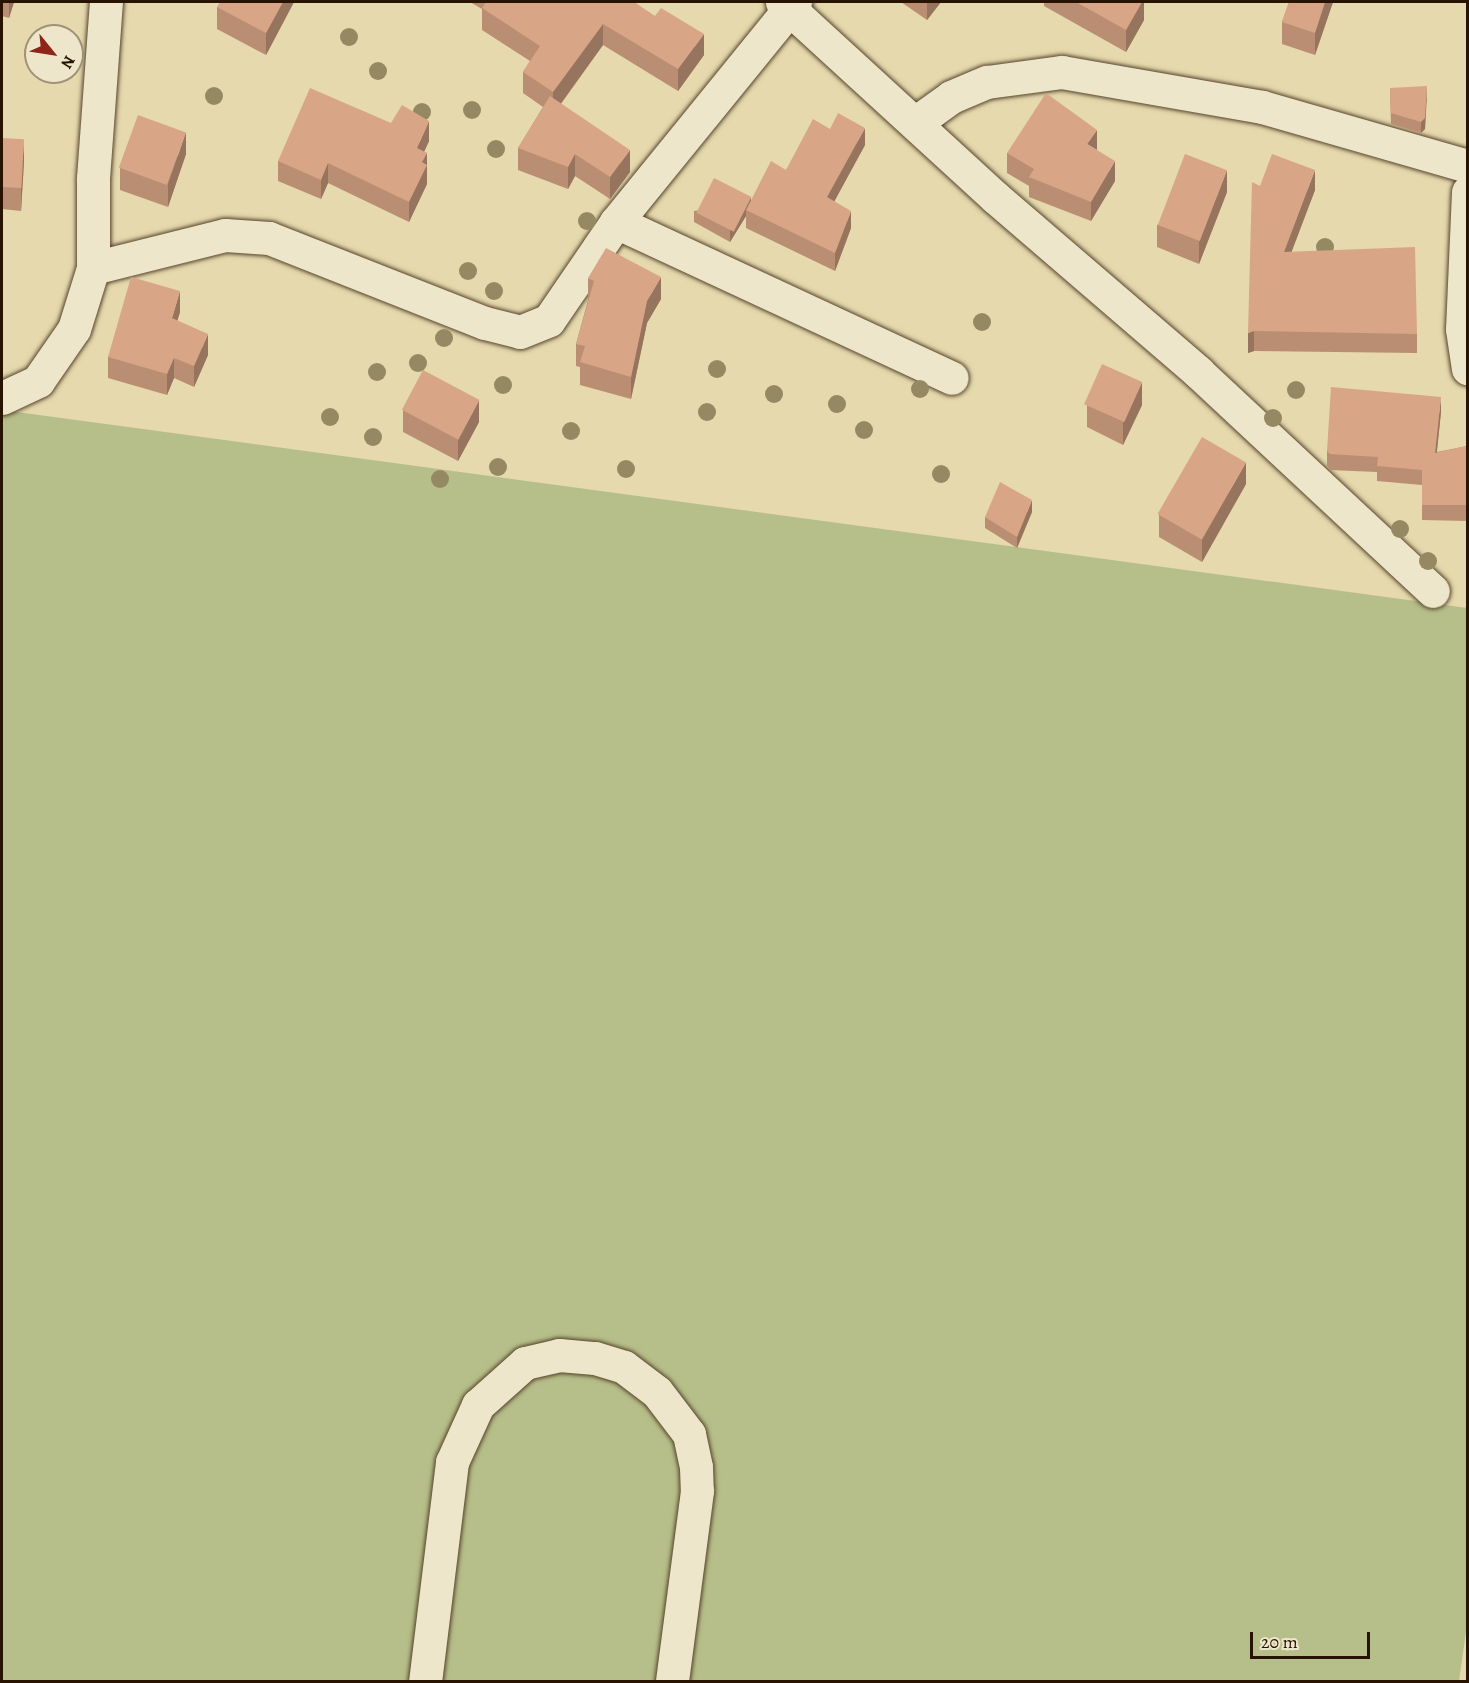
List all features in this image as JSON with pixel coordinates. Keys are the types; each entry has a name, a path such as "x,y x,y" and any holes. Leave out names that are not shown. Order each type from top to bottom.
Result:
{"street":[{"path":"2,398 38,381 74,328 93,268 93,178 106,2"},
{"path":"93,268 225,235 270,238 485,323 520,332 549,320 616,222 789,4 915,123 1198,372 1433,591"},
{"path":"915,123 951,97 987,82 1062,72 1262,107 1467,166"},
{"path":"1467,192 1462,329 1467,369"},
{"path":"616,222 952,378"},
{"path":"425,1682 452,1462 478,1405 525,1363 559,1354 595,1358 624,1367 674,1410 689,1434 697,1491 672,1682"}],"green space":[{"path":"2,410 1467,608 1468,1618 1459,1681 2,1682"}],"building":[{"path":"220,2 283,2 266,33 217,7"},
{"path":"486,2 634,2 655,16 661,8 704,34 678,69 603,24 553,92 523,72 540,46 482,8"},
{"path":"1076,2 1142,2 1126,30"},
{"path":"1289,2 1325,2 1315,33 1282,22"},
{"path":"1427,86 1425,118 1421,122 1391,113 1390,88"},
{"path":"310,88 391,123 402,105 429,121 417,148 427,153 422,162 427,165 409,202 328,163 321,180 278,161"},
{"path":"1046,93 1097,130 1087,144 1115,161 1091,202 1029,177 1034,169 1007,153"},
{"path":"550,96 630,150 610,177 575,154 568,167 518,148"},
{"path":"838,113 865,128 827,197 851,211 835,253 746,210 771,161 786,170 813,119 830,129"},
{"path":"138,115 186,132 167,185 119,168"},
{"path":"2,138 24,139 21,188 2,187"},
{"path":"1185,154 1227,170 1200,241 1158,225"},
{"path":"1272,154 1315,170 1284,252 1415,247 1417,334 1254,331 1248,333 1252,182 1260,186"},
{"path":"714,178 751,197 734,232 696,213"},
{"path":"606,248 661,277 647,301 631,377 580,362 585,346 576,344 594,281 588,278"},
{"path":"131,277 180,291 172,318 208,334 194,366 174,358 167,374 108,357"},
{"path":"1102,364 1142,382 1124,422 1084,404"},
{"path":"423,370 480,400 458,440 402,410"},
{"path":"1331,387 1441,397 1435,453 1467,446 1467,505 1422,505 1422,470 1377,466 1378,457 1330,454 1327,451"},
{"path":"1202,437 1246,462 1202,540 1158,514"},
{"path":"1000,482 1032,500 1017,537 985,517"}]}
